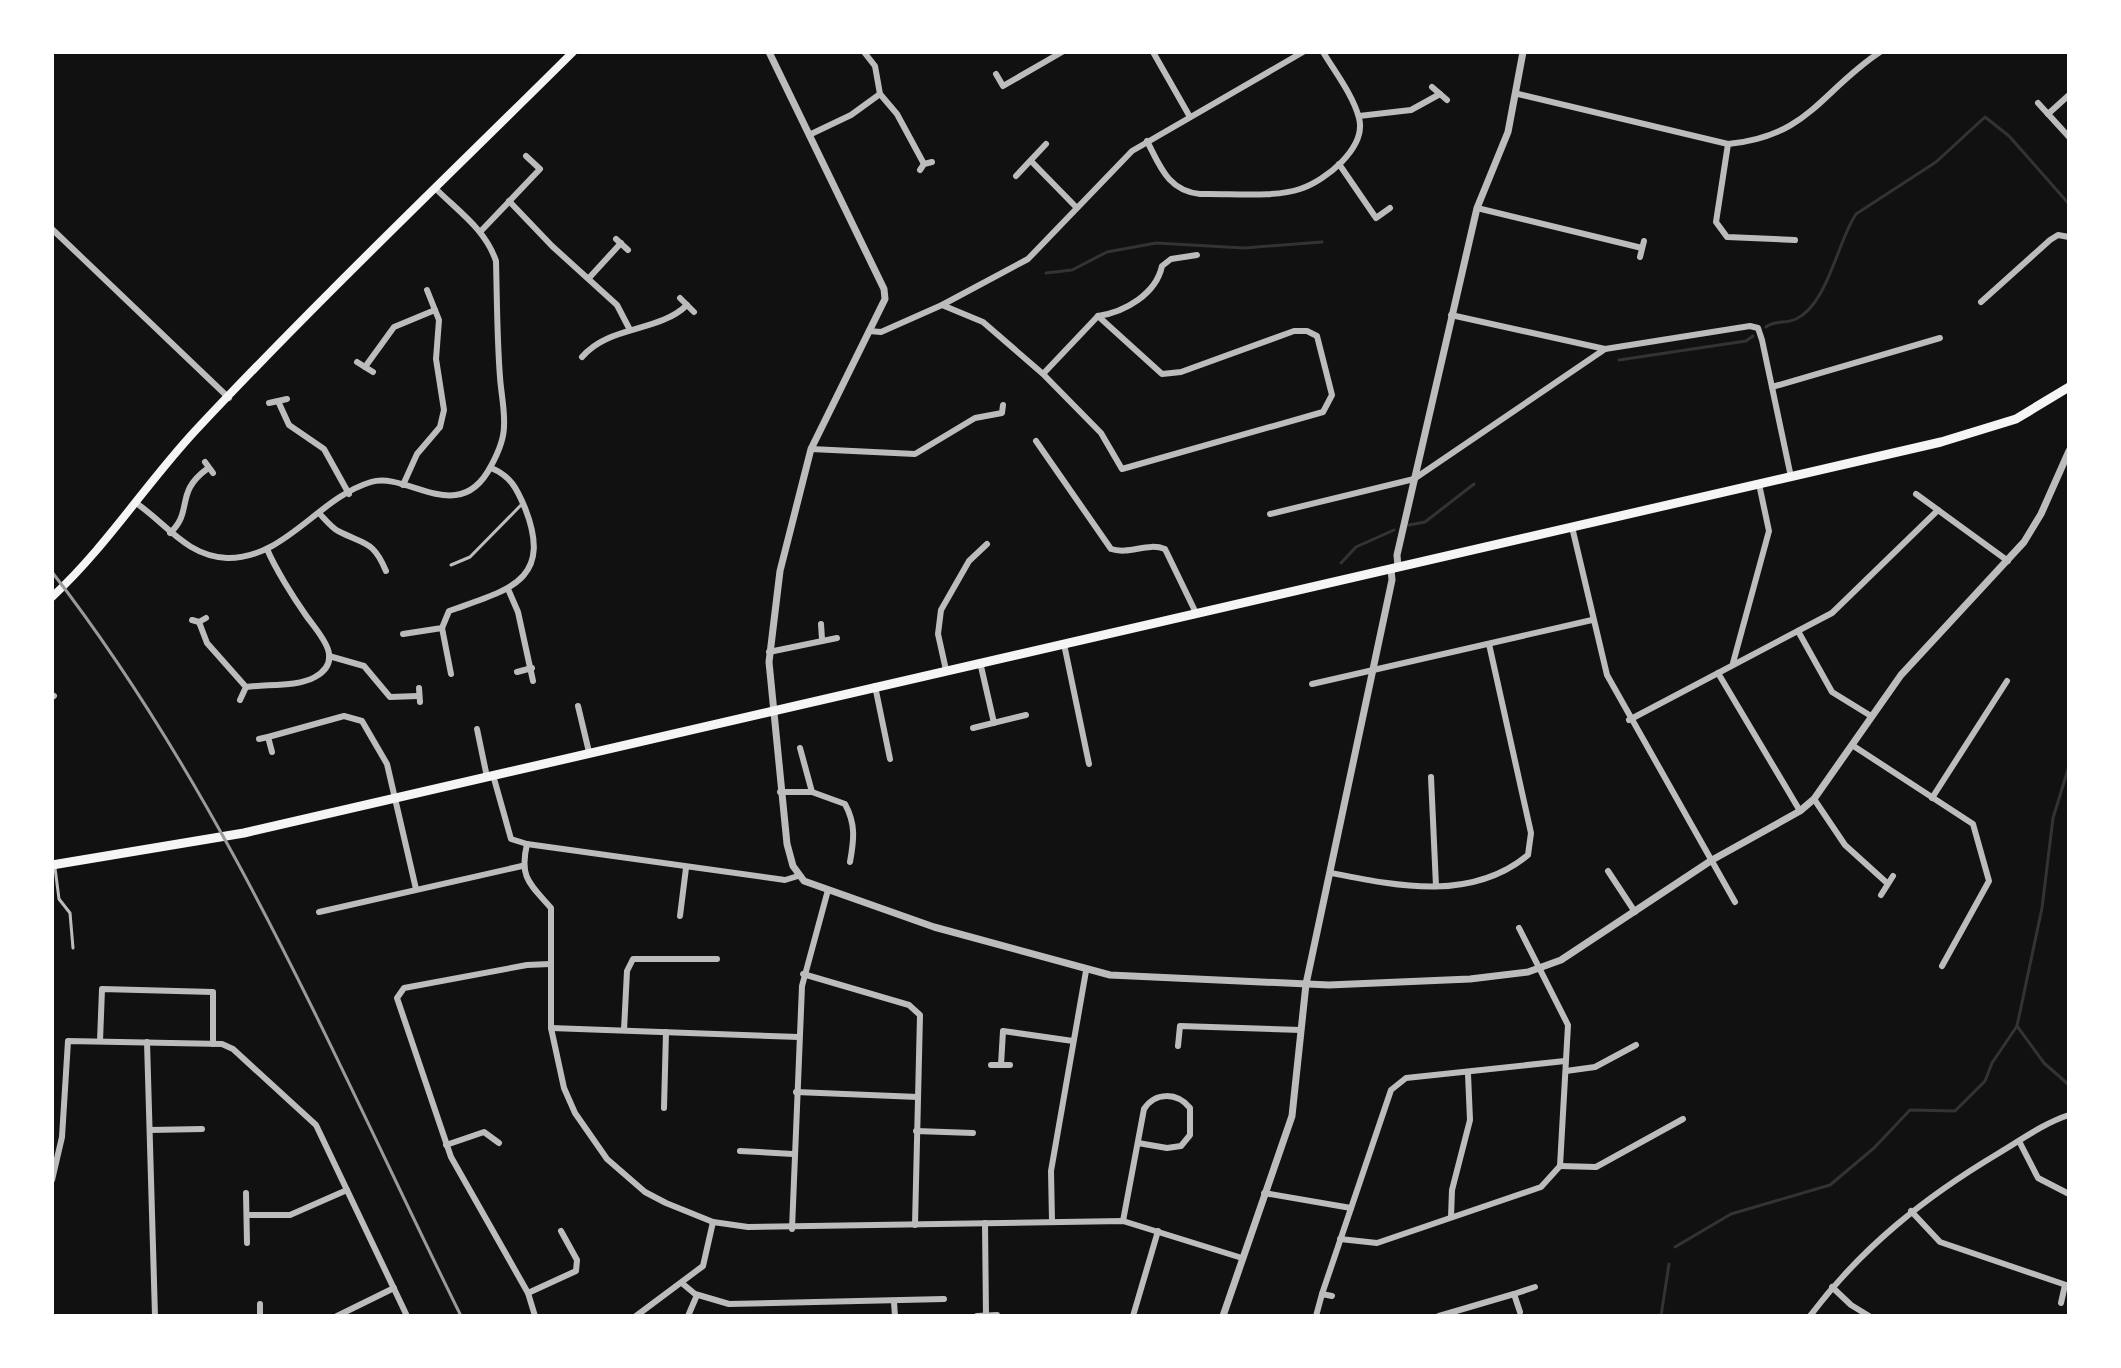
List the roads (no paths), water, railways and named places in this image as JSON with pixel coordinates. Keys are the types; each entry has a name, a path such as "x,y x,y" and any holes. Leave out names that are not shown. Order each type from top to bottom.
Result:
{"main road":[{"path":"52,597 91,561 188,440 388,232 573,52"},
{"path":"53,865 236,834 1791,477 2001,424 2038,409 2069,387"}],"street":[{"path":"769,52 884,289 881,310 811,449 780,571 769,652 776,709 780,792 787,844 798,876"},
{"path":"864,52 875,66 880,94 897,114 922,167 932,162"},
{"path":"996,74 1003,86 1062,52"},
{"path":"1153,52 1190,117"},
{"path":"869,331 881,332 942,305 1028,259 1075,206 1147,141 1303,52"},
{"path":"1147,141 1166,177 1175,186 1192,193 1299,190 1339,164 1357,142 1359,116 1323,52"},
{"path":"1223,1316 1292,1116 1306,984 1394,568 1477,208 1508,132 1518,94 1523,52"},
{"path":"1518,94 1728,144 1785,131 1876,53"},
{"path":"1432,87 1447,100"},
{"path":"809,135 851,115 880,94"},
{"path":"1359,116 1411,110 1440,94"},
{"path":"2048,114 2069,95"},
{"path":"2038,103 2069,137"},
{"path":"1016,176 1046,144"},
{"path":"1728,144 1716,222 1719,230 1727,237 1795,240"},
{"path":"481,231 540,169 526,156"},
{"path":"1031,161 1075,206"},
{"path":"1339,164 1376,218 1390,208"},
{"path":"136,503 189,547 219,557 249,556 267,549 373,481 403,485 430,495 453,494 469,488 491,468 504,428 496,261 489,241 481,231 435,188"},
{"path":"509,201 621,310 630,330"},
{"path":"1477,208 1643,245 1640,257"},
{"path":"52,229 229,398"},
{"path":"1981,302 2050,240 2058,235 2069,237"},
{"path":"589,278 618,241 628,250"},
{"path":"1043,374 1098,316 1117,313 1159,281 1162,266 1171,259 1197,255"},
{"path":"1187,257 1189,267"},
{"path":"403,485 417,454 443,419 436,359 440,327 427,290"},
{"path":"680,298 694,312"},
{"path":"582,357 595,344 676,314 687,305"},
{"path":"942,305 983,322 1043,374 1101,433 1117,466 1126,470 1328,408 1332,395 1331,379 1317,336 1307,331 1294,331 1181,372 1162,374 1098,316"},
{"path":"365,367 394,327 435,310"},
{"path":"1451,315 1605,349 1750,326 1758,328 1791,477"},
{"path":"1772,387 1940,338"},
{"path":"1270,514 1414,479 1605,349"},
{"path":"357,362 373,372"},
{"path":"269,403 287,399"},
{"path":"278,401 289,425 324,449 349,494"},
{"path":"811,449 915,454 975,418 1002,413 1003,405"},
{"path":"1036,441 1111,549 1122,553 1155,545 1165,549 1196,613"},
{"path":"477,729 511,839 686,868 785,880 798,876 828,890 934,927 1086,971 1136,978 1306,984 1470,979 1541,969 1574,953 1712,860 1800,811 1814,799 1901,675 2009,562 2041,514 2069,451"},
{"path":"170,533 182,520 188,487 208,468"},
{"path":"451,674 442,628 449,611 508,589 522,579 533,559 536,540 514,483 491,468"},
{"path":"1733,663 1769,531 1759,484"},
{"path":"1916,494 2009,562"},
{"path":"1629,720 1832,613 1938,510"},
{"path":"319,513 337,530 355,536 377,550 386,571"},
{"path":"1572,527 1607,675 1629,720 1735,902"},
{"path":"946,670 938,634 941,610 969,561 987,544"},
{"path":"246,687 311,679 324,668 329,656 326,640 305,615 267,549"},
{"path":"508,589 518,612 533,681"},
{"path":"206,618 195,621 207,643 246,687"},
{"path":"1312,684 1592,620"},
{"path":"821,624 822,639"},
{"path":"403,634 442,628"},
{"path":"1798,631 1832,692 1871,716"},
{"path":"769,652 807,647 822,639 837,638"},
{"path":"1064,644 1089,764"},
{"path":"1331,873 1403,887 1436,886 1478,882 1509,871 1528,855 1531,833 1489,644"},
{"path":"329,656 369,669 390,697 419,695"},
{"path":"980,662 994,723"},
{"path":"517,672 532,668"},
{"path":"1718,673 1800,811"},
{"path":"1932,798 2007,681"},
{"path":"875,686 890,759"},
{"path":"240,700 246,687"},
{"path":"578,706 589,752"},
{"path":"973,728 1026,715"},
{"path":"259,739 344,716 358,719 387,764 416,889"},
{"path":"268,737 272,752"},
{"path":"1852,745 1973,824 1989,881 1942,966"},
{"path":"800,748 812,792"},
{"path":"1431,777 1436,886"},
{"path":"780,792 812,792 845,804 852,817 854,836 850,862"},
{"path":"1814,799 1845,845 1887,883"},
{"path":"527,844 522,866 526,879 551,908 551,1028 564,1088 575,1113 607,1159 645,1192 713,1222 792,1229 1123,1221 1242,1258"},
{"path":"319,912 522,866"},
{"path":"680,916 686,868"},
{"path":"1608,871 1635,912"},
{"path":"1881,895 1893,876"},
{"path":"792,1229 803,974 828,890"},
{"path":"1340,1239 1377,1243 1541,1187 1560,1166 1568,1025 1519,928"},
{"path":"624,1030 627,971 633,959 717,959"},
{"path":"535,1316 528,1293 457,1170 446,1145 398,994 404,988 527,965 550,964"},
{"path":"1052,1221 1051,1171 1086,971"},
{"path":"803,974 909,1005 918,1011 921,1020 915,1225"},
{"path":"100,1041 102,989 213,992 213,1044"},
{"path":"1178,1046 1180,1026 1301,1030"},
{"path":"551,1028 799,1037"},
{"path":"1001,1065 1003,1031 1073,1041"},
{"path":"664,1108 666,1032"},
{"path":"52,1180 62,1137 68,1041 213,1044 233,1049 308,1116 407,1316"},
{"path":"147,1042 155,1316"},
{"path":"1566,1071 1595,1067 1636,1045"},
{"path":"1316,1316 1391,1090 1406,1078 1468,1074 1565,1061"},
{"path":"991,1065 1010,1065"},
{"path":"1451,1217 1452,1190 1470,1120 1468,1074"},
{"path":"796,1092 918,1097"},
{"path":"1123,1221 1144,1109 1155,1097 1179,1098 1190,1108 1190,1135 1181,1146 1167,1148 1138,1143"},
{"path":"1810,1316 1868,1247 1911,1211 2019,1141 2069,1115"},
{"path":"1560,1166 1596,1167 1683,1119"},
{"path":"150,1130 202,1129"},
{"path":"916,1131 973,1133"},
{"path":"446,1145 484,1132 499,1143"},
{"path":"756,1140 756,1152"},
{"path":"2019,1141 2038,1178 2069,1194"},
{"path":"740,1151 793,1154"},
{"path":"247,1215 290,1215 347,1190"},
{"path":"246,1193 247,1243"},
{"path":"1264,1193 1351,1208"},
{"path":"1911,1211 1940,1242 2067,1286 2061,1303"},
{"path":"636,1316 683,1284 703,1266 713,1222"},
{"path":"985,1223 986,1316"},
{"path":"528,1293 576,1271 577,1260 561,1231"},
{"path":"1133,1316 1158,1231"},
{"path":"683,1284 697,1295 729,1304 944,1299"},
{"path":"1439,1316 1535,1287"},
{"path":"1832,1287 1851,1305 1869,1316"},
{"path":"337,1316 394,1288"},
{"path":"1322,1294 1332,1296"},
{"path":"1514,1294 1520,1312"},
{"path":"688,1316 697,1295"},
{"path":"894,1302 895,1316"},
{"path":"260,1304 260,1316"},
{"path":"977,1316 997,1315"}],"lane":[{"path":"451,565 470,557 523,503"},
{"path":"53,865 59,899 70,913 73,948"}],"waterway":[{"path":"1766,327 1796,319 1816,300 1856,214 1936,162 1985,117 2009,136 2069,204"},
{"path":"1046,273 1072,270 1107,252 1156,243 1244,248 1322,242"},
{"path":"1619,360 1746,341 1753,336"},
{"path":"1409,525 1425,522 1474,484"},
{"path":"1341,563 1356,547 1394,530"},
{"path":"1675,1247 1731,1214 1830,1185 1874,1148 1910,1110 1955,1111 1985,1081 1992,1063 2017,1026 2042,908 2053,818 2069,766"},
{"path":"2017,1026 2044,1063 2069,1085"},
{"path":"1661,1316 1669,1264"}],"railway":[{"path":"52,572 114,658 172,748 225,840 323,1029 461,1316"}]}
